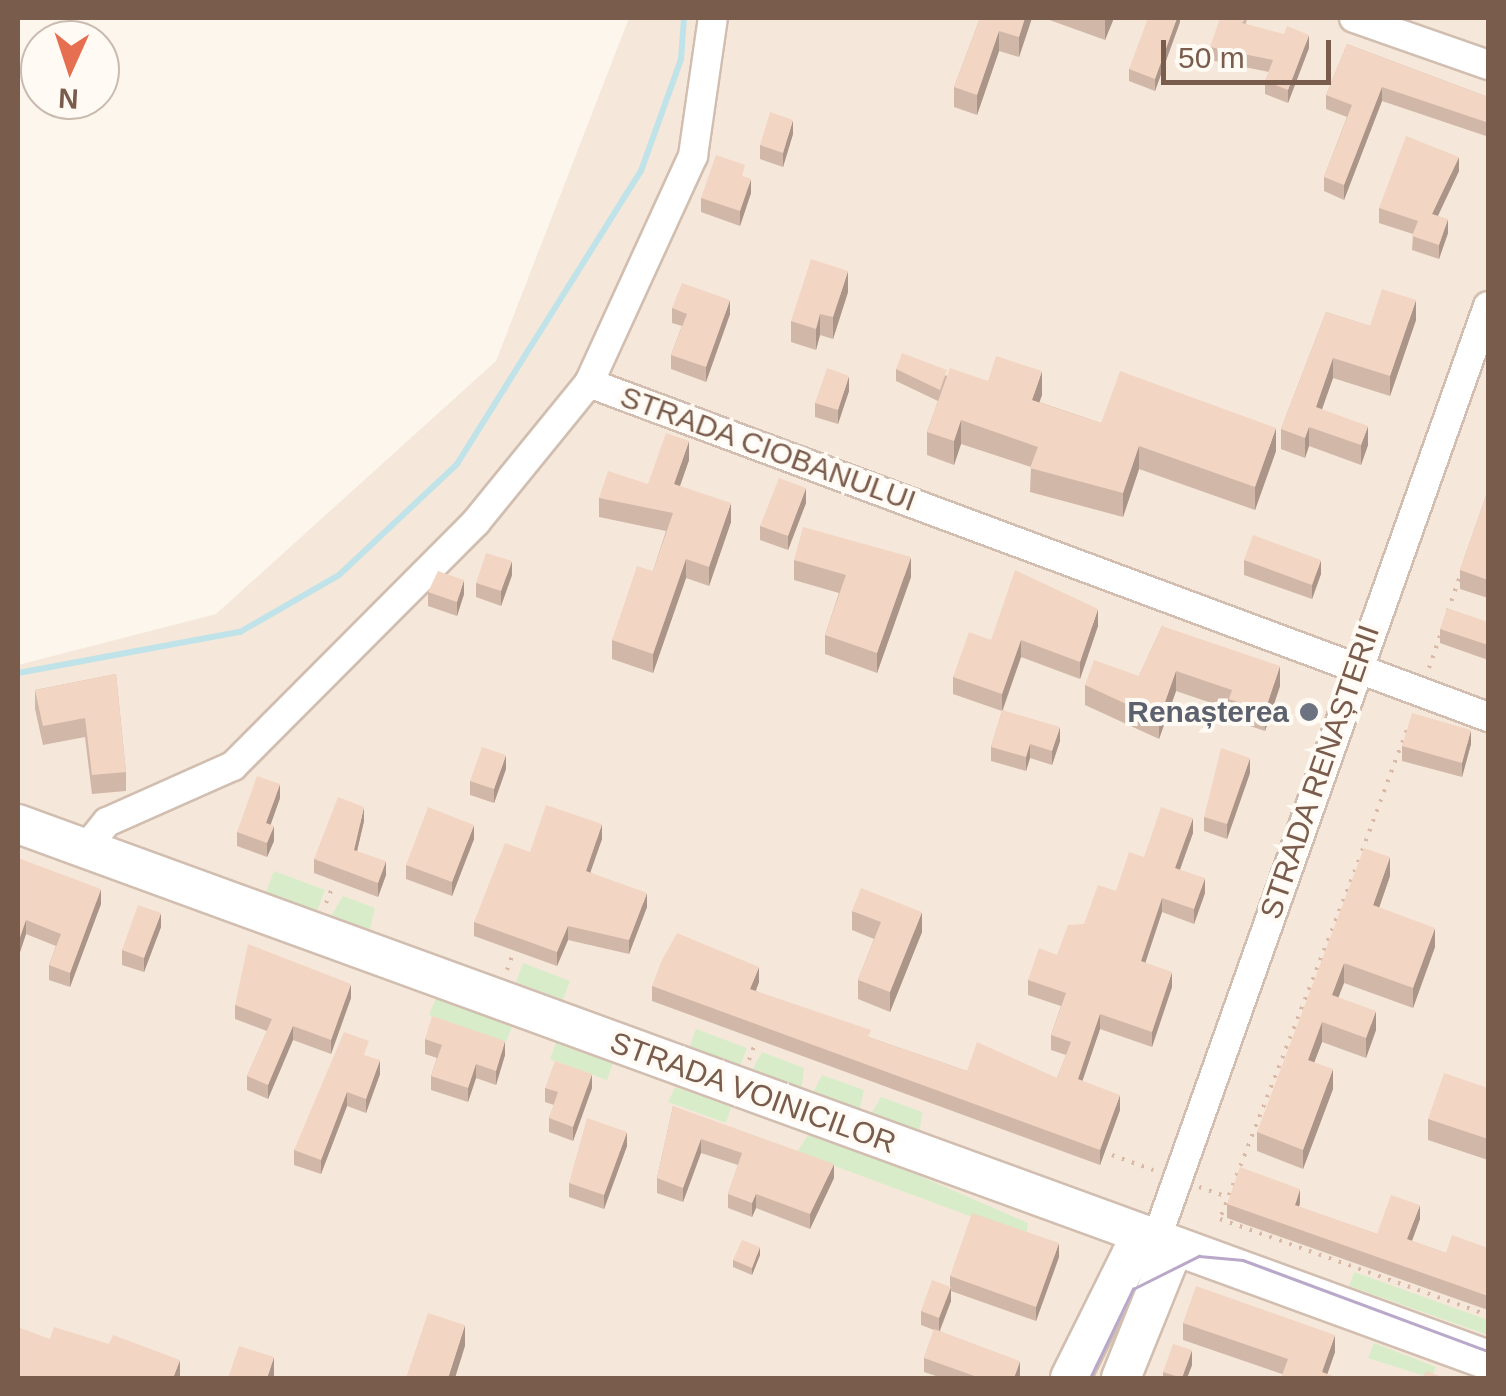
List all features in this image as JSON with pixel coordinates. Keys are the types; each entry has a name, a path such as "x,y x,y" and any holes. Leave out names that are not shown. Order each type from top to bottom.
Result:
{"main road":[{"name":"STRADA VOINICILOR","path":"18,824 1488,1360"},
{"path":"1090,1217 1108,1251 1100,1308"},
{"name":"STRADA RENAȘTERII","path":"1070,1378 1100,1308 1131,1255 1156,1240 1168,1264 1121,1378"},
{"path":"1141,1329 1178,1288 1236,1269"}],"street":[{"path":"589,383 693,156 713,18"},
{"path":"1354,18 1488,65"},
{"name":"STRADA RENAȘTERII","path":"1156,1240 1356,668 1488,306"},
{"name":"STRADA CIOBANULUI","path":"84,849 107,822 234,766 476,522 589,383 1488,717"}],"path":[{"path":"1464,564 1420,692 1220,1219 1488,1314"}],"shaded area":[{"path":"629,18 1488,18 1488,1378 18,1378 18,665 216,614 496,361"}],"green space":[{"path":"274,871 325,890 317,911 266,892"},
{"path":"343,896 375,908 369,933 330,918"},
{"path":"523,963 570,981 563,1000 516,982"},
{"path":"436,998 512,1027 505,1044 429,1015"},
{"path":"696,1029 747,1048 740,1066 690,1046"},
{"path":"556,1042 613,1063 607,1080 550,1059"},
{"path":"762,1052 804,1068 801,1092 750,1074"},
{"path":"822,1075 864,1090 859,1112 812,1094"},
{"path":"675,1087 731,1107 726,1123 668,1102"},
{"path":"881,1097 922,1112 919,1137 870,1116"},
{"path":"812,1129 1028,1223 1026,1237 797,1152"},
{"path":"1354,1272 1488,1320 1488,1335 1349,1286"},
{"path":"1374,1343 1436,1367 1431,1378 1368,1358"}],"building":[{"path":"980,18 1025,18 1019,37 999,31 977,95 954,87"},
{"path":"1148,18 1177,18 1155,79 1129,69"},
{"path":"1220,18 1244,18 1242,23 1284,34 1287,26 1309,35 1288,90 1265,81 1273,60 1210,47"},
{"path":"1347,44 1488,97 1486,122 1382,87 1344,185 1324,177 1352,105 1326,95"},
{"path":"770,112 793,120 783,153 760,145"},
{"path":"1406,136 1459,157 1432,214 1448,219 1439,245 1412,236 1418,221 1379,208"},
{"path":"716,155 745,165 742,176 751,179 740,211 701,198"},
{"path":"811,259 848,271 833,317 820,314 816,329 791,321"},
{"path":"682,283 730,300 706,367 671,355 687,314 672,308"},
{"path":"1382,289 1416,300 1390,376 1333,358 1316,407 1368,426 1361,445 1309,427 1305,438 1281,429 1326,312 1370,326"},
{"path":"902,353 947,370 940,390 896,369"},
{"path":"996,356 1042,371 1032,400 1101,423 1120,371 1276,428 1255,487 1139,446 1123,493 1030,468 1038,447 961,420 954,441 927,432 950,368 988,381"},
{"path":"827,368 849,376 838,410 815,403"},
{"path":"666,433 689,441 674,484 731,503 709,567 686,559 653,654 612,640 637,566 653,571 673,513 599,498 608,471 648,484"},
{"path":"779,478 806,488 788,536 760,526"},
{"path":"1488,490 1488,580 1460,570"},
{"path":"803,527 911,557 877,653 825,635 846,575 794,560"},
{"path":"1253,535 1321,560 1312,585 1244,560"},
{"path":"486,553 512,561 501,591 476,583"},
{"path":"1015,570 1098,609 1080,662 1021,640 1002,694 953,677 969,632 991,640"},
{"path":"438,571 464,580 457,602 428,592"},
{"path":"1447,608 1488,622 1488,645 1440,629"},
{"path":"1162,626 1280,666 1265,711 1229,699 1232,690 1176,671 1159,719 1085,685 1094,660 1139,676"},
{"path":"116,674 126,772 92,775 85,718 43,726 35,690"},
{"path":"1002,710 1060,727 1052,751 1030,744 1026,757 991,747"},
{"path":"1412,713 1471,730 1462,763 1402,746"},
{"path":"482,747 506,755 494,789 470,781"},
{"path":"1221,748 1250,758 1227,824 1204,817"},
{"path":"257,776 280,784 266,823 274,826 267,843 237,832"},
{"path":"338,797 364,807 354,850 386,861 378,883 314,859"},
{"path":"546,805 602,824 586,871 647,893 629,940 568,926 557,952 474,922 505,843 530,852"},
{"path":"428,807 474,825 452,882 406,865"},
{"path":"1161,807 1193,818 1175,868 1205,878 1194,909 1162,898 1141,961 1172,972 1152,1032 1100,1014 1078,1079 1120,1095 1100,1150 652,986 677,933 759,967 750,989 871,1030 868,1037 967,1071 977,1042 1057,1078 1071,1042 1051,1035 1066,993 1028,980 1039,948 1057,955 1068,925 1084,924 1098,885 1116,891 1129,852 1144,857"},
{"path":"1364,848 1390,857 1373,905 1435,928 1413,988 1344,963 1332,995 1376,1011 1366,1038 1322,1022 1308,1060 1333,1069 1303,1150 1257,1132"},
{"path":"18,858 101,889 70,973 49,965 61,934 26,920 18,943"},
{"path":"861,888 922,912 890,992 858,980 881,922 852,911"},
{"path":"138,905 161,913 144,958 122,950"},
{"path":"248,944 351,984 331,1040 293,1026 268,1085 247,1076 272,1019 235,1005"},
{"path":"432,1016 505,1041 496,1071 476,1064 468,1088 431,1076 442,1045 425,1039"},
{"path":"344,1032 369,1041 364,1055 380,1060 366,1099 347,1092 321,1160 294,1150"},
{"path":"555,1061 592,1074 573,1127 549,1118 558,1092 545,1088"},
{"path":"1444,1073 1488,1088 1488,1139 1428,1119"},
{"path":"673,1106 834,1164 810,1214 756,1194 752,1203 728,1194 742,1153 701,1139 683,1188 657,1178"},
{"path":"587,1118 627,1132 604,1195 569,1183"},
{"path":"1240,1167 1300,1189 1295,1205 1377,1234 1391,1195 1420,1205 1407,1239 1446,1253 1452,1235 1488,1248 1488,1296 1227,1204"},
{"path":"972,1213 1059,1243 1036,1307 950,1276"},
{"path":"742,1240 760,1247 752,1268 733,1260"},
{"path":"932,1280 951,1287 939,1318 921,1311"},
{"path":"1196,1286 1335,1335 1322,1372 1339,1378 1281,1378 1288,1359 1183,1323"},
{"path":"428,1313 465,1325 448,1378 406,1378"},
{"path":"18,1327 50,1339 54,1327 109,1344 113,1335 180,1360 173,1378 18,1378"},
{"path":"934,1329 1020,1361 1014,1378 980,1378 924,1358"},
{"path":"1173,1344 1192,1350 1182,1378 1163,1372"},
{"path":"239,1346 274,1357 267,1378 228,1378"},
{"path":"1426,1371 1445,1378 1423,1378"}],"waterway":[{"path":"18,673 240,632 339,575 457,464 641,171 681,59 684,18"}],"tram line":[{"path":"1090,1378 1133,1289 1199,1256 1243,1260 1488,1351"}],"place":[{"name":"Renașterea","path":"1309,712"}]}
